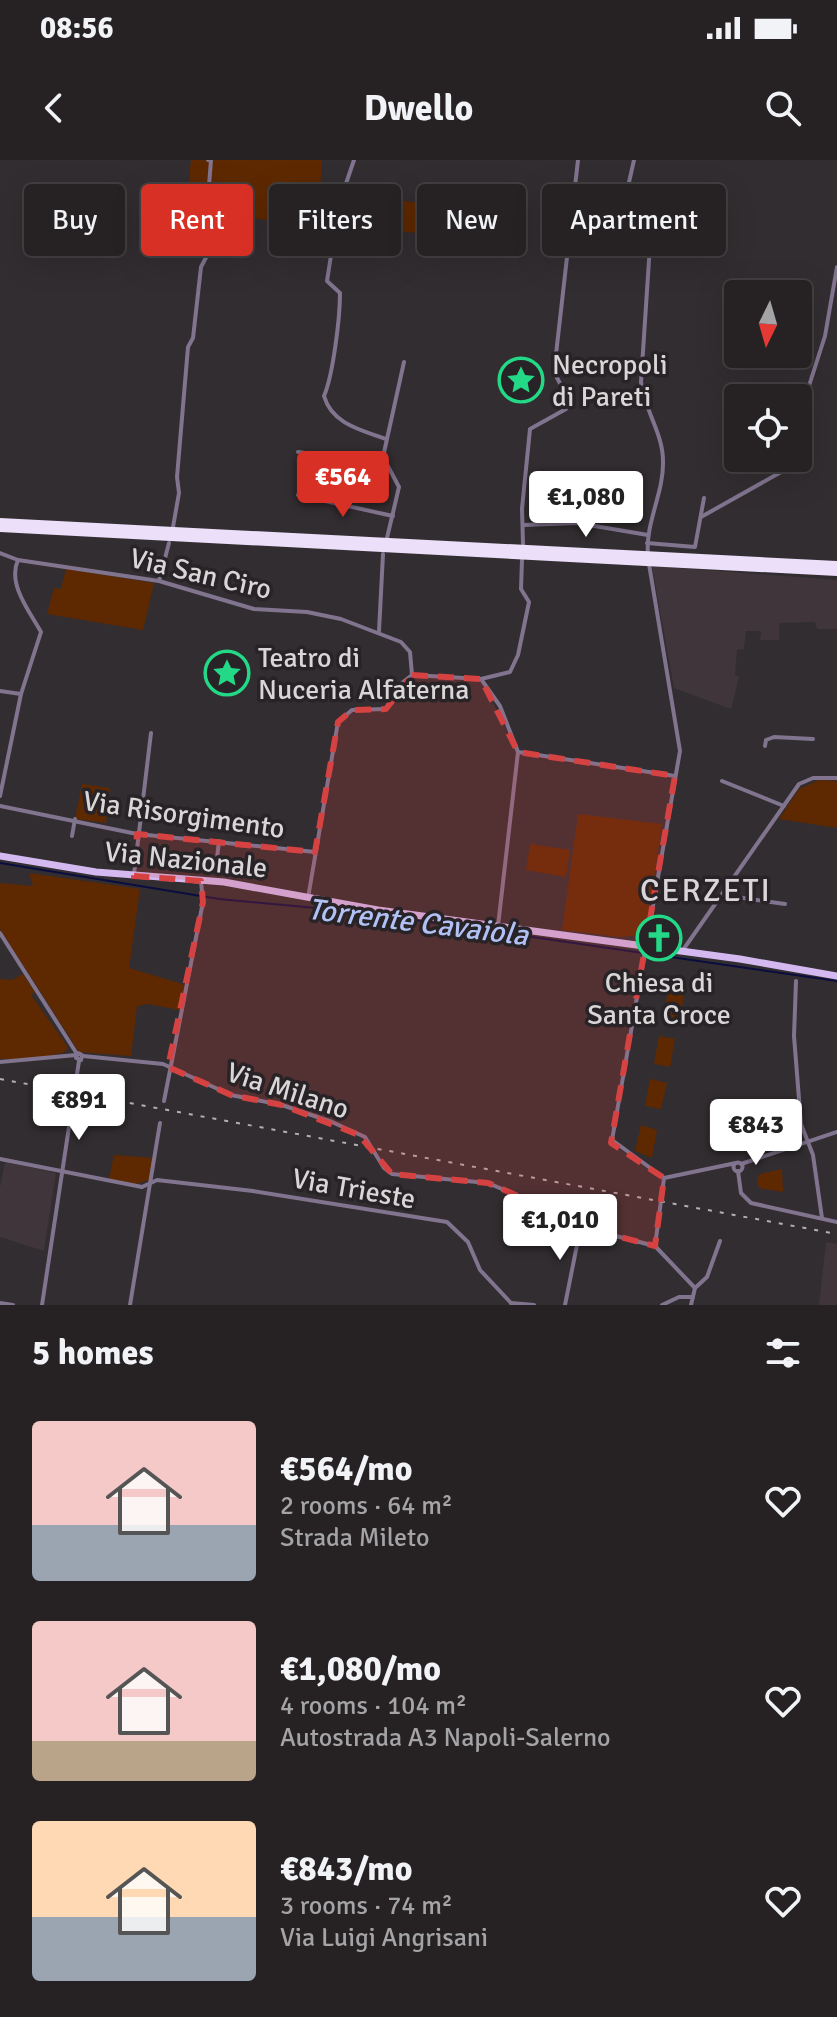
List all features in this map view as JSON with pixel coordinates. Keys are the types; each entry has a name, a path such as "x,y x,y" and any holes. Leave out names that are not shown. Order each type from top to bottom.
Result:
{"highway":[{"path":"0,522 837,565"},
{"path":"0,528 837,572"}],"main road":[{"name":"Via Nazionale","path":"0,856 682,950 837,976"}],"street":[{"path":"173,527 179,493 177,477 188,347 193,338 201,267 210,250 206,224 212,176 211,160 208,160"},
{"path":"354,160 330,248 327,281 340,293 340,308 331,378 324,396 327,407 341,421 386,439"},
{"path":"523,544 523,497 530,429 566,409 565,393 554,372 578,160"},
{"path":"634,160 625,200 643,226 650,245 641,382 644,401 663,452 661,479 647,543 680,751 612,1140 664,1178 721,1166 737,1166 837,1132"},
{"path":"810,384 825,336 837,267"},
{"path":"387,538 399,487 383,457 396,410 404,362"},
{"path":"298,452 319,455 328,463 324,500"},
{"path":"701,517 727,499 780,472"},
{"path":"298,495 394,516"},
{"path":"647,543 695,547 704,498"},
{"path":"524,525 577,523 648,535"},
{"path":"159,581 169,543"},
{"name":"Via San Ciro","path":"0,553 18,560 159,581 254,609 307,612 379,631 401,642 410,652 412,675"},
{"path":"379,631 383,554"},
{"path":"0,796 21,694 41,632 18,591 15,568 18,560"},
{"path":"308,898 338,722 352,710 386,709 398,686 412,675 481,679 510,672 518,655 529,602 521,589 522,560"},
{"path":"481,679 500,706 518,752 498,926"},
{"path":"0,691 21,694"},
{"path":"134,876 151,733"},
{"path":"765,746 766,740 774,737 813,739"},
{"path":"518,752 675,776"},
{"path":"682,950 803,782 837,778"},
{"path":"722,781 784,806"},
{"name":"Via Risorgimento","path":"0,806 137,834 315,852"},
{"path":"72,836 75,819"},
{"path":"217,858 219,841"},
{"path":"164,1101 168,1067 203,902 201,884"},
{"path":"723,895 785,904"},
{"path":"0,933 78,1056 42,1305"},
{"path":"796,981 794,1036 801,1124 813,1155 822,1218"},
{"name":"Via Milano","path":"0,1062 78,1056 130,1058 168,1067 231,1095 282,1105 365,1137 392,1174 488,1183 581,1225 655,1246"},
{"path":"130,1305 160,1123"},
{"name":"Via Trieste","path":"0,1159 142,1187 157,1180 253,1191 447,1222 468,1242 480,1270 510,1304"},
{"path":"737,1166 741,1193 751,1203 837,1222"},
{"path":"664,1178 655,1246 695,1288"},
{"path":"565,1305 581,1225"},
{"path":"691,1305 695,1288 707,1277 720,1241"},
{"path":"662,1305 679,1297 693,1297"},
{"path":"0,1303 13,1305"},
{"path":"510,1304 534,1305"}],"highlighted area":[{"path":"412,675 481,679 518,752 675,776 611,1143 664,1178 655,1246 604,1233 488,1183 392,1174 359,1135 282,1105 231,1095 168,1067 203,902 201,881 134,876 137,834 315,852 338,722 352,710 386,709"}],"shaded area":[{"path":"191,160 322,160 320,184 269,184 269,220 253,219 253,184 189,184"},
{"path":"401,201 417,203 417,233 401,231"},
{"path":"652,566 837,580 837,629 817,629 815,622 779,623 779,640 760,640 761,631 746,631 744,649 737,650 735,675 739,677 731,709 674,688"},
{"path":"66,569 154,583 143,630 47,614 54,588 61,589"},
{"path":"819,780 837,781 837,828 779,819 799,789"},
{"path":"82,784 110,788 106,823 75,819"},
{"path":"578,814 662,824 649,912 640,935 619,937 562,930"},
{"path":"530,844 570,850 566,877 526,870"},
{"path":"29,873 140,889 129,968 186,985 179,1010 148,1004 137,1006 131,1056 79,1052 0,929 0,883 33,886"},
{"path":"23,974 35,992 31,995 68,1047 65,1052 37,1059 0,1059 0,979 12,980"},
{"path":"668,992 684,995 679,1024 662,1020"},
{"path":"659,1036 675,1039 670,1067 654,1064"},
{"path":"650,1079 667,1083 661,1109 645,1106"},
{"path":"641,1125 657,1130 652,1158 635,1151"},
{"path":"114,1155 153,1158 149,1180 136,1184 109,1179"},
{"path":"5,1162 56,1173 44,1251 0,1237 0,1187"},
{"path":"782,1169 783,1192 759,1188 757,1180 760,1174"},
{"path":"826,1242 837,1244 837,1305 819,1305"}],"waterway":[{"name":"Torrente Cavaiola","path":"0,863 219,899 359,912 837,981"}],"railway":[{"path":"0,1079 837,1234"}],"place":[{"name":"Necropoli di Pareti","path":"521,380"},
{"name":"Teatro di Nuceria Alfaterna","path":"227,673"},
{"name":"Chiesa di Santa Croce","path":"659,938"}],"district":[{"name":"CERZETI","path":"706,890"}]}
